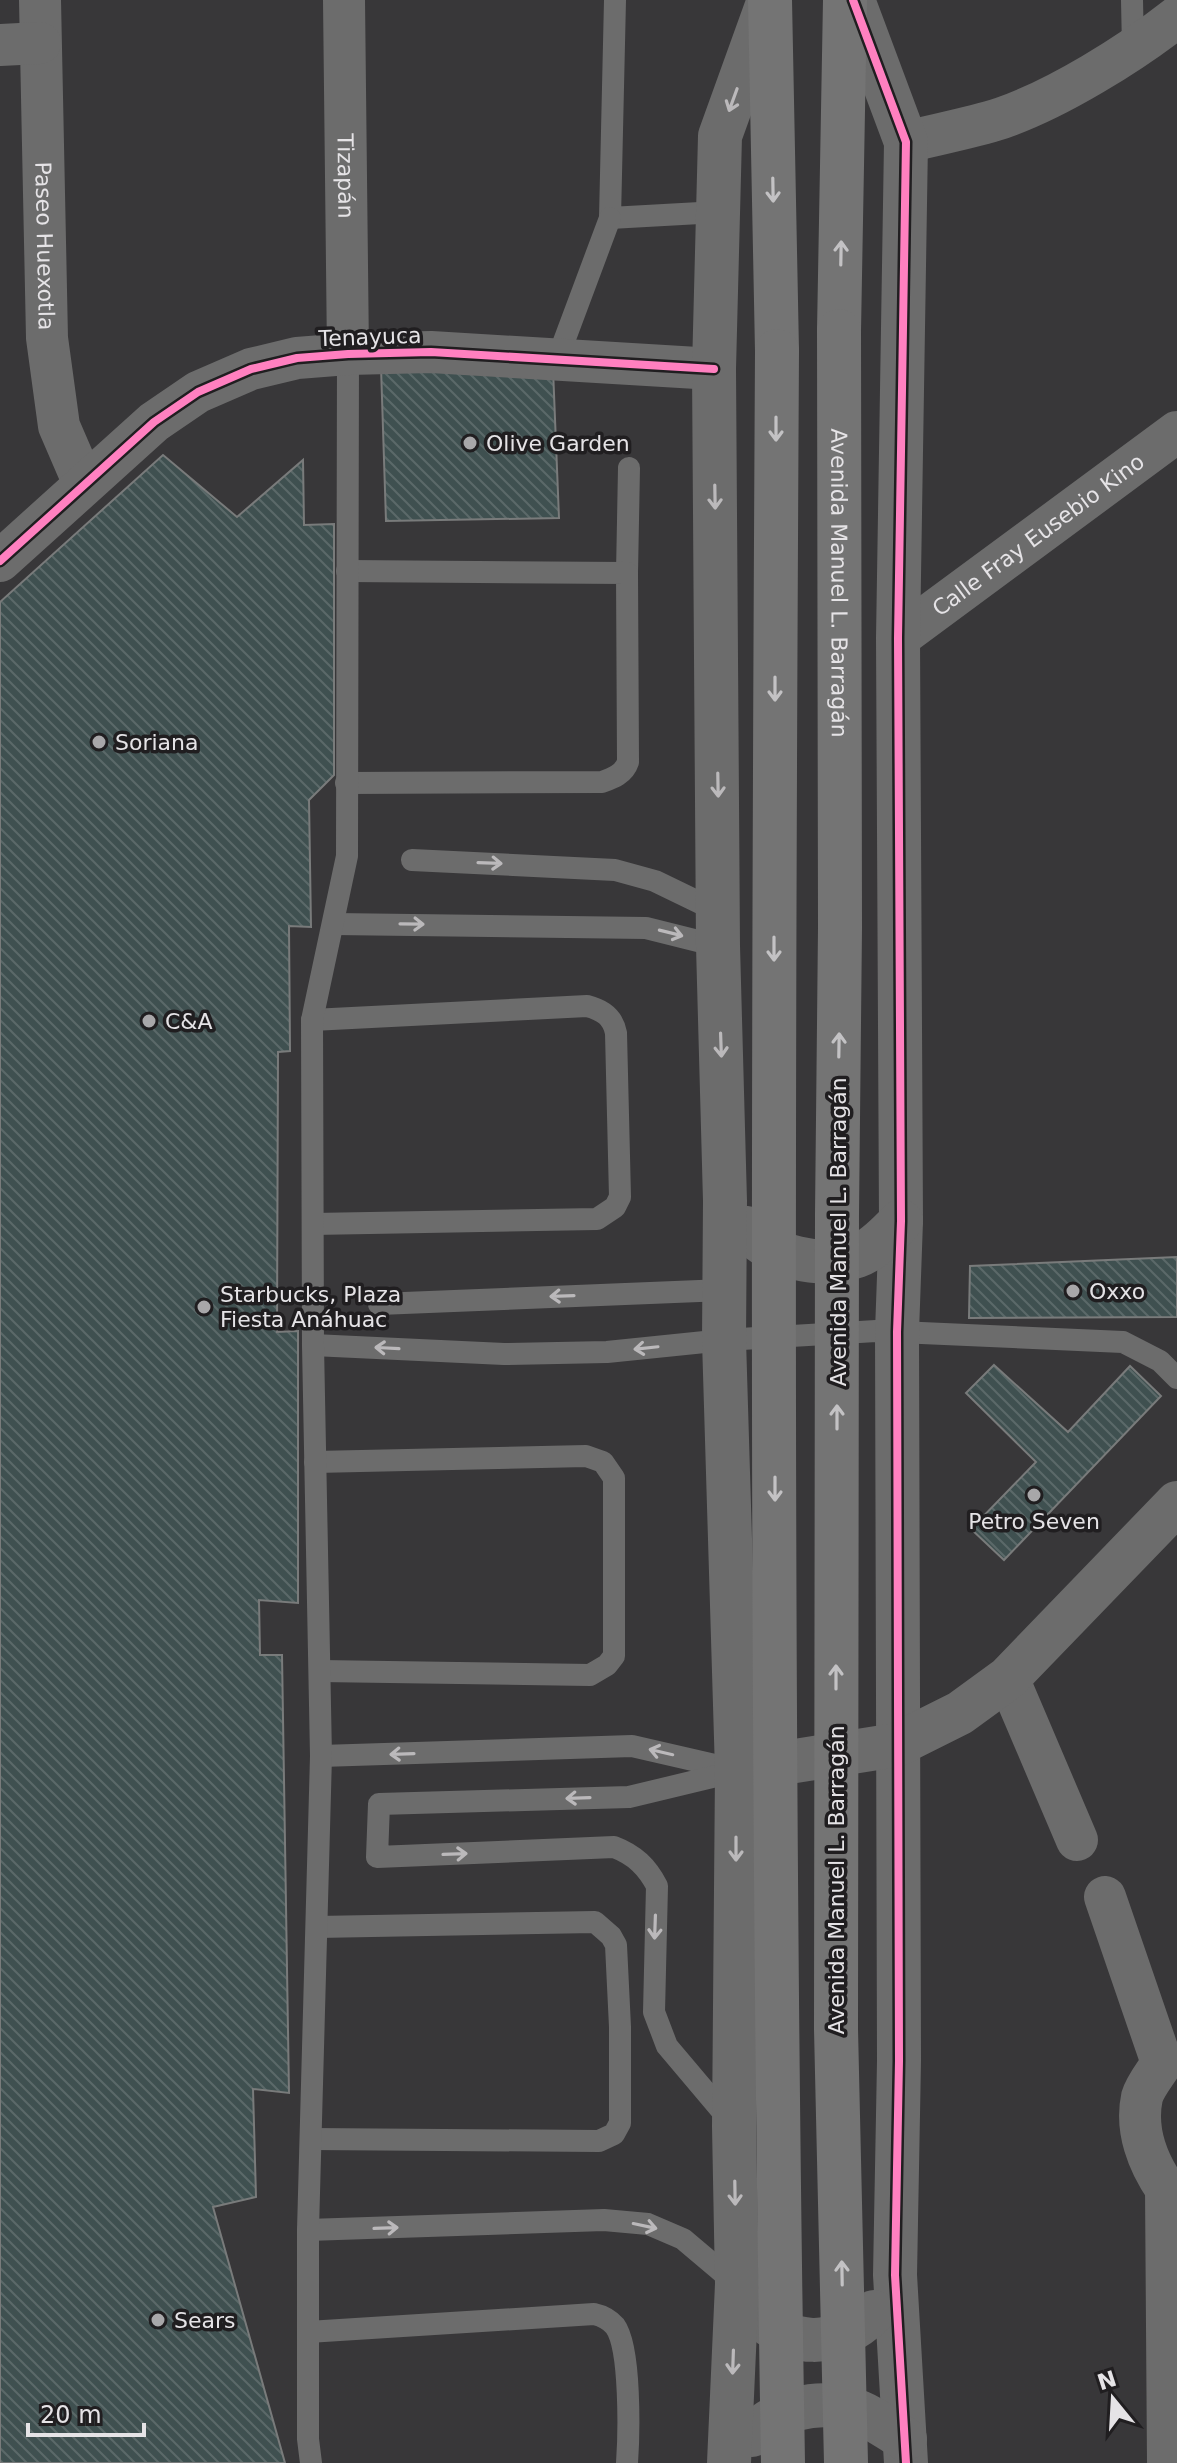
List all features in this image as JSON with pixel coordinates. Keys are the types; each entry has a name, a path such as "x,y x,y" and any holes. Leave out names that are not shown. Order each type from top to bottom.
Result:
{"highway":[{"path":"769,0 777,351 773,1117 783,2463"},
{"name":"Avenida Manuel L. Barragán","path":"845,0 839,331 836,2029 846,2463"}],"street":[{"name":"Paseo Huexotla","path":"40,0 20,44 47,338 59,426 84,484"},
{"name":"Tizapán","path":"344,0 348,354"},
{"path":"729,2462 737,2284 734,2126 737,1771 724,1340 725,1201 718,929 714,369 720,136 769,0"},
{"path":"853,0 906,142 898,638 901,1221 897,1332 899,2061 895,2275 905,2451"},
{"path":"906,142 1001,118 1040,102 1133,49 1177,17"},
{"name":"Tenayuca","path":"0,561 154,422 198,392 251,369 297,358 431,352 714,369"},
{"name":"Calle Fray Eusebio Kino","path":"898,638 1177,432"},
{"path":"725,1201 750,1232 770,1248 797,1258 827,1261 858,1256 901,1221"},
{"path":"737,1771 896,1745 960,1713 1008,1678 1170,1524"},
{"path":"1008,1678 1077,1840"},
{"path":"1105,1897 1170,2066 1142,2095 1145,2152 1172,2188 1168,2463"},
{"path":"737,2284 770,2327 800,2340 818,2341 849,2332 872,2315 895,2275"},
{"path":"729,2462 747,2439 775,2417 794,2409 823,2405 851,2409 905,2451"}],"lane":[{"path":"557,360 610,218 615,0"},
{"path":"1132,0 1133,49"},
{"path":"610,218 718,212"},
{"path":"311,2463 308,2439 308,2230 321,1756 313,1345 312,1020 347,856 348,354"},
{"path":"346,783 602,782 623,771 628,762 629,468"},
{"path":"347,571 627,573"},
{"path":"412,860 615,870 655,881 718,929"},
{"path":"334,924 718,929"},
{"path":"312,1020 587,1006 600,1010 609,1017 616,1033 620,1197 615,1207 597,1219 313,1224"},
{"path":"379,1304 724,1290"},
{"path":"313,1345 504,1354 607,1352 724,1340 876,1331 1123,1342 1160,1361 1177,1378"},
{"path":"315,1462 586,1456 603,1462 614,1478 614,1656 601,1670 590,1675 320,1671"},
{"path":"321,1756 632,1746 737,1771"},
{"path":"734,2126 667,2046 660,2031 654,2012 657,1886 634,1856 614,1847 377,1857 379,1804 629,1797 737,1771"},
{"path":"311,2139 599,2141 614,2134 620,2123 616,1945 603,1927 595,1922 317,1927"},
{"path":"308,2230 604,2220 648,2224 683,2239 737,2284"},
{"path":"308,2332 594,2314 605,2317 616,2327 624,2352 629,2437 627,2463"}],"building":[{"name":"Olive Garden","path":"381,367 553,369 559,518 386,521"},
{"path":"163,455 237,517 303,460 304,525 334,524 334,775 309,800 311,927 289,926 290,1051 278,1052 277,1332 298,1331 298,1603 259,1600 260,1655 282,1655 289,2093 253,2089 256,2197 213,2207 285,2463 0,2463 0,602"},
{"name":"Oxxo","path":"1177,1257 1177,1317 969,1318 970,1266"},
{"name":"Petro Seven","path":"994,1365 1068,1432 1130,1366 1161,1396 1004,1560 971,1529 1036,1462 966,1393"}],"cycle path":[{"path":"853,0 906,142 898,638 901,1221 897,1332 899,2061 895,2275 906,2463"},
{"path":"0,561 154,422 198,392 251,369 297,358 431,352 714,369"}],"place":[{"name":"Olive Garden","path":"470,443"},
{"name":"Soriana","path":"99,742"},
{"name":"C&A","path":"149,1021"},
{"name":"Oxxo","path":"1073,1291"},
{"name":"Starbucks, Plaza Fiesta Anáhuac","path":"204,1307"},
{"name":"Petro Seven","path":"1034,1495"},
{"name":"Sears","path":"158,2320"}]}
